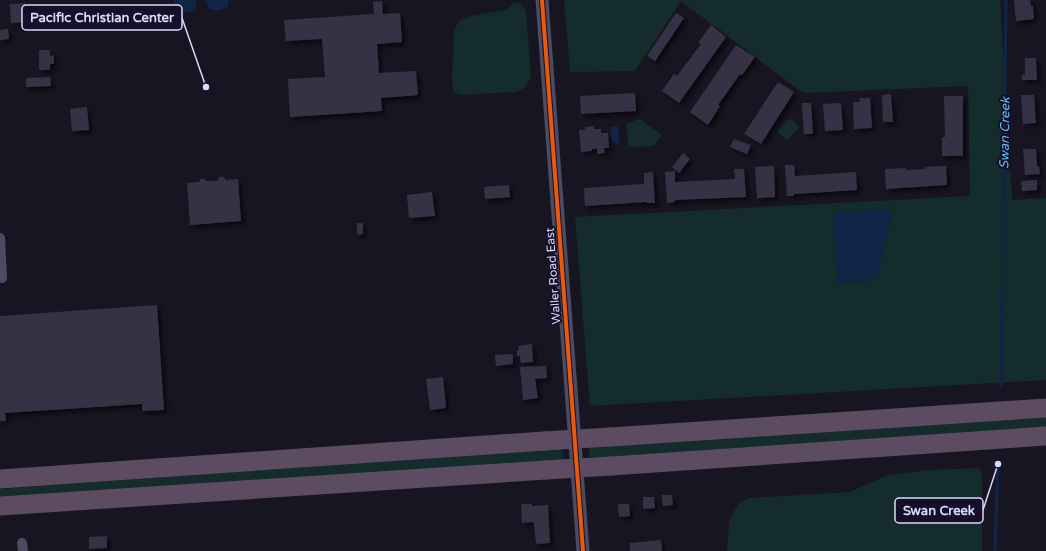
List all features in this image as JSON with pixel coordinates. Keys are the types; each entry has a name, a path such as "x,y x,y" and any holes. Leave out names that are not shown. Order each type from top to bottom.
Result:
{"highway":[{"path":"0,479 1046,408"},
{"path":"0,506 1046,436"}],"street":[{"name":"Waller Road East","path":"542,0 584,551"},
{"path":"0,238 2,278"}],"green space":[{"path":"564,0 1000,0 1012,200 1046,198 1046,380 590,406 575,217 970,196 968,86 803,93 681,1 635,71 570,72","holes":["835,213 873,280 841,283 837,280 833,218"]},
{"path":"514,3 520,3 526,11 531,78 525,87 517,92 460,95 454,92 452,80 454,30 459,21 471,16 506,10"},
{"path":"790,118 799,127 787,141 777,131"},
{"path":"639,119 662,135 654,146 629,147 626,124"},
{"path":"1046,417 1046,427 589,458 589,446"},
{"path":"562,448 564,461 0,498 0,489"},
{"path":"980,468 982,475 982,551 727,551 729,522 738,504 748,498 850,492 888,475 929,470"}],"water":[{"path":"174,0 196,0 196,7 192,11 185,12 176,9"},
{"path":"206,0 228,0 228,6 220,10 211,10 207,5"},
{"path":"618,126 619,143 611,143 610,127"},
{"path":"886,209 890,212 892,217 877,277 873,280 841,283 837,280 833,218 835,212"}],"building":[{"path":"1014,0 1030,0 1031,6 1033,6 1034,19 1016,21"},
{"path":"382,1 383,14 400,13 402,42 377,44 379,73 416,71 418,95 381,98 382,111 290,117 288,79 325,77 322,39 286,41 284,20 374,14 373,2"},
{"path":"25,3 26,22 11,23 10,4"},
{"path":"676,13 684,18 655,61 647,56"},
{"path":"711,25 726,37 679,103 662,91 674,74 677,76 701,44 698,43"},
{"path":"8,29 9,39 0,40 0,30"},
{"path":"736,45 755,57 742,75 740,74 718,105 720,106 708,125 690,112"},
{"path":"39,50 50,50 50,56 54,55 54,64 50,64 50,70 39,70"},
{"path":"1025,58 1036,58 1037,80 1022,80 1022,75 1025,75"},
{"path":"50,77 51,86 26,87 26,78"},
{"path":"778,82 794,92 761,144 744,134"},
{"path":"635,93 636,111 581,114 580,96"},
{"path":"891,94 893,122 883,122 882,95"},
{"path":"1021,95 1034,95 1036,123 1023,124"},
{"path":"944,96 963,96 963,156 942,156 942,137 945,137"},
{"path":"859,98 870,98 872,128 854,129 853,102 860,102"},
{"path":"802,103 811,103 813,134 804,134"},
{"path":"841,103 843,130 825,131 823,104"},
{"path":"87,107 89,130 72,131 70,109"},
{"path":"594,126 594,129 601,129 601,133 608,133 609,148 604,148 605,153 597,154 597,149 581,152 579,130 585,130 585,127"},
{"path":"734,139 751,145 747,154 730,147"},
{"path":"1023,149 1036,149 1037,166 1039,166 1040,174 1025,175"},
{"path":"683,153 690,159 679,173 672,167"},
{"path":"785,165 794,165 795,176 856,172 857,190 794,194 794,196 787,196"},
{"path":"774,166 775,197 757,198 755,167"},
{"path":"946,166 947,185 886,189 885,169 906,168 906,170"},
{"path":"734,169 744,169 746,197 675,200 675,202 667,203 665,172 675,171 675,182 735,179"},
{"path":"653,172 655,203 646,202 585,206 584,188 644,184 644,173"},
{"path":"219,177 224,177 226,180 238,179 241,221 190,225 187,183 199,182 202,178 207,181 217,181"},
{"path":"1037,180 1037,190 1022,191 1021,181"},
{"path":"509,185 510,197 485,199 484,187"},
{"path":"432,192 435,216 409,218 407,195"},
{"path":"357,223 363,223 363,234 357,235"},
{"path":"157,305 164,410 142,411 142,404 5,413 6,421 0,421 0,316"},
{"path":"532,344 533,362 521,363 520,356 517,356 517,350 519,350 518,346"},
{"path":"513,354 513,364 496,366 495,355"},
{"path":"546,366 547,378 535,379 538,398 523,400 520,367"},
{"path":"443,377 446,408 430,410 426,379"},
{"path":"662,495 672,495 673,505 663,506"},
{"path":"643,497 654,497 655,508 643,509"},
{"path":"521,504 532,504 532,506 548,505 550,543 536,544 533,522 522,523"},
{"path":"618,504 629,504 630,516 619,517"},
{"path":"107,536 107,548 89,549 89,537"},
{"path":"661,540 662,551 630,551 630,543"}],"waterway":[{"name":"Swan Creek","path":"1001,386 1006,0"},
{"name":"Swan Creek","path":"995,551 998,464"}],"cycle path":[{"path":"542,0 583,551"}],"place":[{"name":"Pacific Christian Center","path":"206,87"},
{"name":"Swan Creek","path":"998,464"}]}
